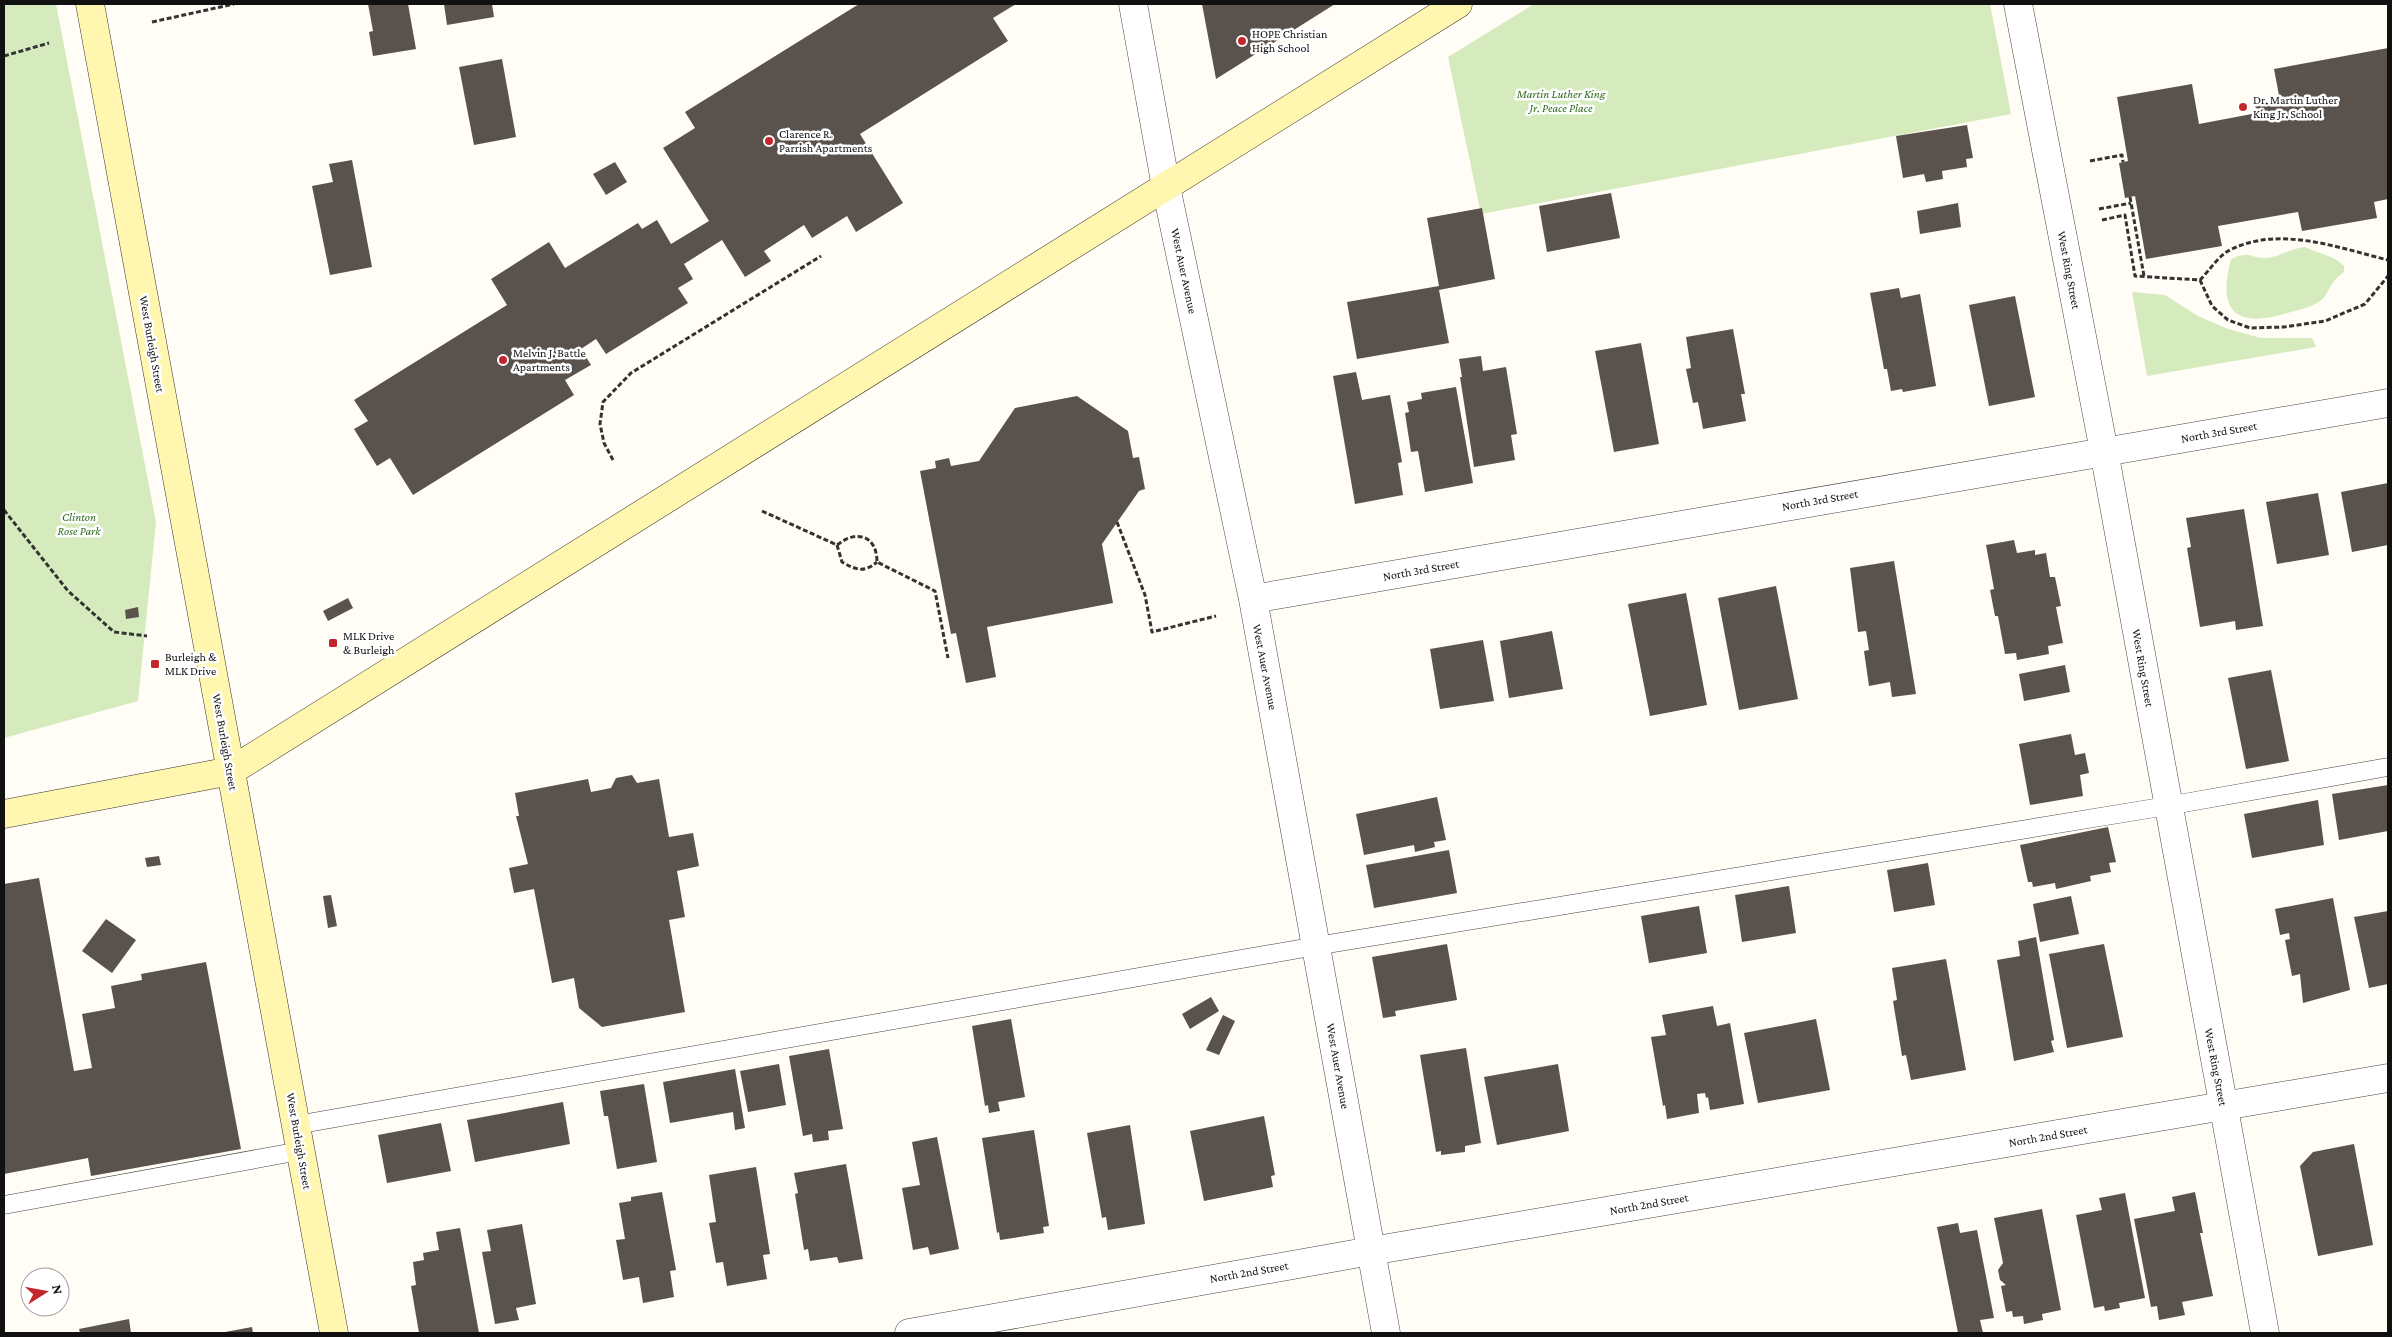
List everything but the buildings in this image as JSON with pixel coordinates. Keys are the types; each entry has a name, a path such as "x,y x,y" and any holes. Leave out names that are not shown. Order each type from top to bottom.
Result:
{"main road":[{"name":"West Burleigh Street","path":"90,4 334,1333"},
{"path":"4,814 231,771 1458,4"}],"street":[{"name":"West Auer Avenue","path":"1133,4 1166,187 1252,599 1386,1333"},
{"name":"West Ring Street","path":"2018,4 2104,451 2167,806 2265,1333"},
{"name":"North 3rd Street","path":"1252,599 2388,403"},
{"name":"North 2nd Street","path":"909,1333 1372,1251 2388,1078"}],"lane":[{"path":"4,1205 298,1138 1316,946 2167,806 2388,766"}],"path":[{"path":"152,22 234,4"},
{"path":"4,56 49,43"},
{"path":"2090,160 2122,155 2123,162"},
{"path":"2130,197 2144,276"},
{"path":"2100,209 2131,203"},
{"path":"2102,220 2125,215 2136,276 2200,280"},
{"path":"2200,280 2229,250 2264,240 2302,239 2388,260"},
{"path":"613,460 604,443 600,424 603,402 631,373 821,256"},
{"path":"2200,280 2212,306 2228,320 2250,328 2284,327 2325,321 2366,304 2388,276"},
{"path":"4,510 68,592 114,632 147,636"},
{"path":"762,511 837,545 842,562 857,570 868,570 877,562 877,550 870,541 859,536 845,538 837,545"},
{"path":"1117,522 1145,595 1152,632 1216,616"},
{"path":"877,562 935,592 948,658"}],"green space":[{"name":"Clinton Rose Park","path":"4,4 56,4 156,522 138,701 4,738"},
{"name":"Martin Luther King Jr. Peace Place","path":"1534,4 1990,4 2011,114 1481,214 1448,57"},
{"path":"2305,247 2331,257 2344,266 2344,272 2335,280 2322,300 2304,308 2269,317 2254,319 2243,317 2234,312 2229,303 2227,292 2227,277 2231,259 2243,255 2266,258"},
{"path":"2132,292 2165,295 2198,316 2228,329 2261,338 2312,338 2316,347 2147,376"}],"place":[{"name":"HOPE Christian High School","path":"1242,41"},
{"name":"Dr. Martin Luther King Jr. School","path":"2243,107"},
{"name":"Clarence R. Parrish Apartments","path":"769,141"},
{"name":"Melvin J. Battle Apartments","path":"503,360"},
{"name":"MLK Drive & Burleigh","path":"333,643"},
{"name":"Burleigh & MLK Drive","path":"155,664"}]}
